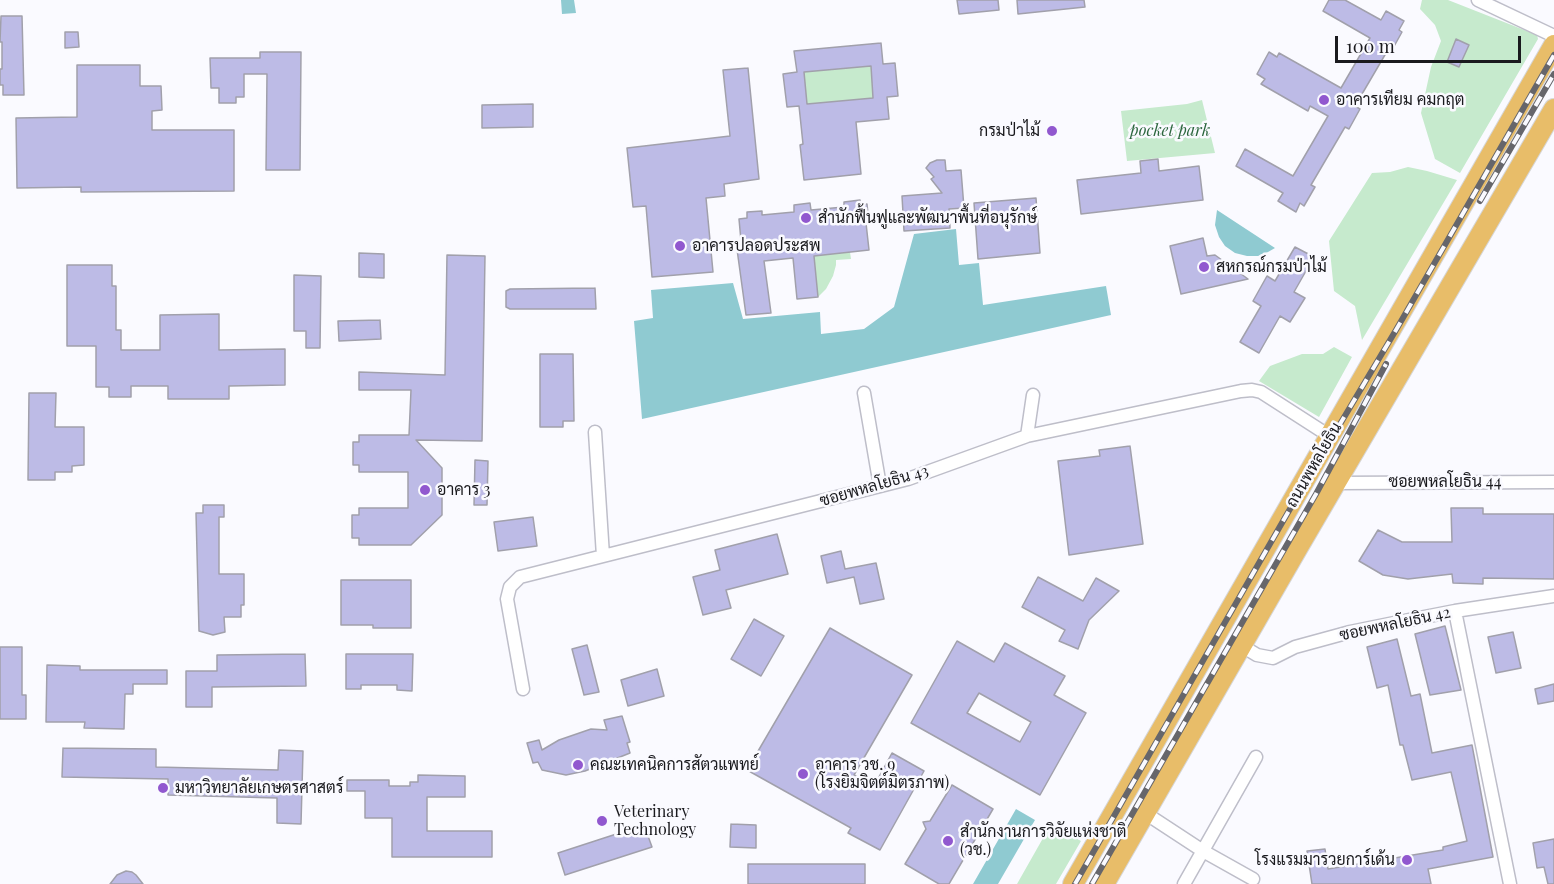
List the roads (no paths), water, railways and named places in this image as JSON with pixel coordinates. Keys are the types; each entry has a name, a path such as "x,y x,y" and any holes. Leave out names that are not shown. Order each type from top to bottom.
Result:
{"main road":[{"name":"ถนนพหลโยธิน","path":"1073,884 1554,45"},
{"path":"1528,90 1554,107"},
{"name":"ถนนพหลโยธิน","path":"1104,884 1554,107"},
{"path":"1260,560 1284,572"}],"street":[{"path":"1478,0 1554,36"},
{"name":"ซอยพหลโยธิน 43","path":"523,689 507,599 510,587 520,577 908,479 1027,436 1241,391 1261,392 1330,437"},
{"path":"864,393 880,486"},
{"path":"1027,436 1033,395"},
{"path":"595,432 603,556"},
{"name":"ซอยพหลโยธิน 44","path":"1336,483 1554,482"},
{"name":"ซอยพหลโยธิน 42","path":"1242,646 1257,655 1273,658 1295,647 1350,632 1455,611 1554,596"},
{"path":"1455,611 1510,884"},
{"path":"1184,884 1256,757"},
{"path":"1145,813 1203,851 1253,879"}],"water":[{"path":"561,0 574,0 576,13 562,14"},
{"path":"1217,210 1275,248 1258,256 1235,253 1225,246 1219,237 1215,225"},
{"path":"956,229 959,265 979,263 983,305 1106,286 1111,315 642,419 634,321 653,318 651,290 733,283 743,319 820,312 821,334 864,329 894,307 914,234"},
{"path":"1016,809 1035,820 998,884 973,884"}],"railway":[{"path":"1075,884 1554,55"},
{"path":"1480,201 1554,74"},
{"path":"1092,884 1316,494 1386,364"}],"place":[{"name":"อาคารเทียม คมกฤต","path":"1324,100"},
{"name":"กรมป่าไม้","path":"1052,131"},
{"name":"สำนักฟื้นฟูและพัฒนาพื้นที่อนุรักษ์","path":"806,218"},
{"name":"อาคารปลอดประสพ","path":"680,246"},
{"name":"สหกรณ์กรมป่าไม้","path":"1204,267"},
{"name":"อาคาร 3","path":"425,490"},
{"name":"คณะเทคนิคการสัตวแพทย์","path":"578,765"},
{"name":"อาคาร วช. 9 (โรงยิมจิตต์มิตรภาพ)","path":"803,774"},
{"name":"มหาวิทยาลัยเกษตรศาสตร์","path":"163,788"},
{"name":"Veterinary Technology","path":"602,821"},
{"name":"สำนักงานการวิจัยแห่งชาติ (วช.)","path":"948,841"},
{"name":"โรงแรมมารวยการ์เด้น","path":"1407,860"}],"park label":[{"name":"pocket park","path":"1170,131"}]}
